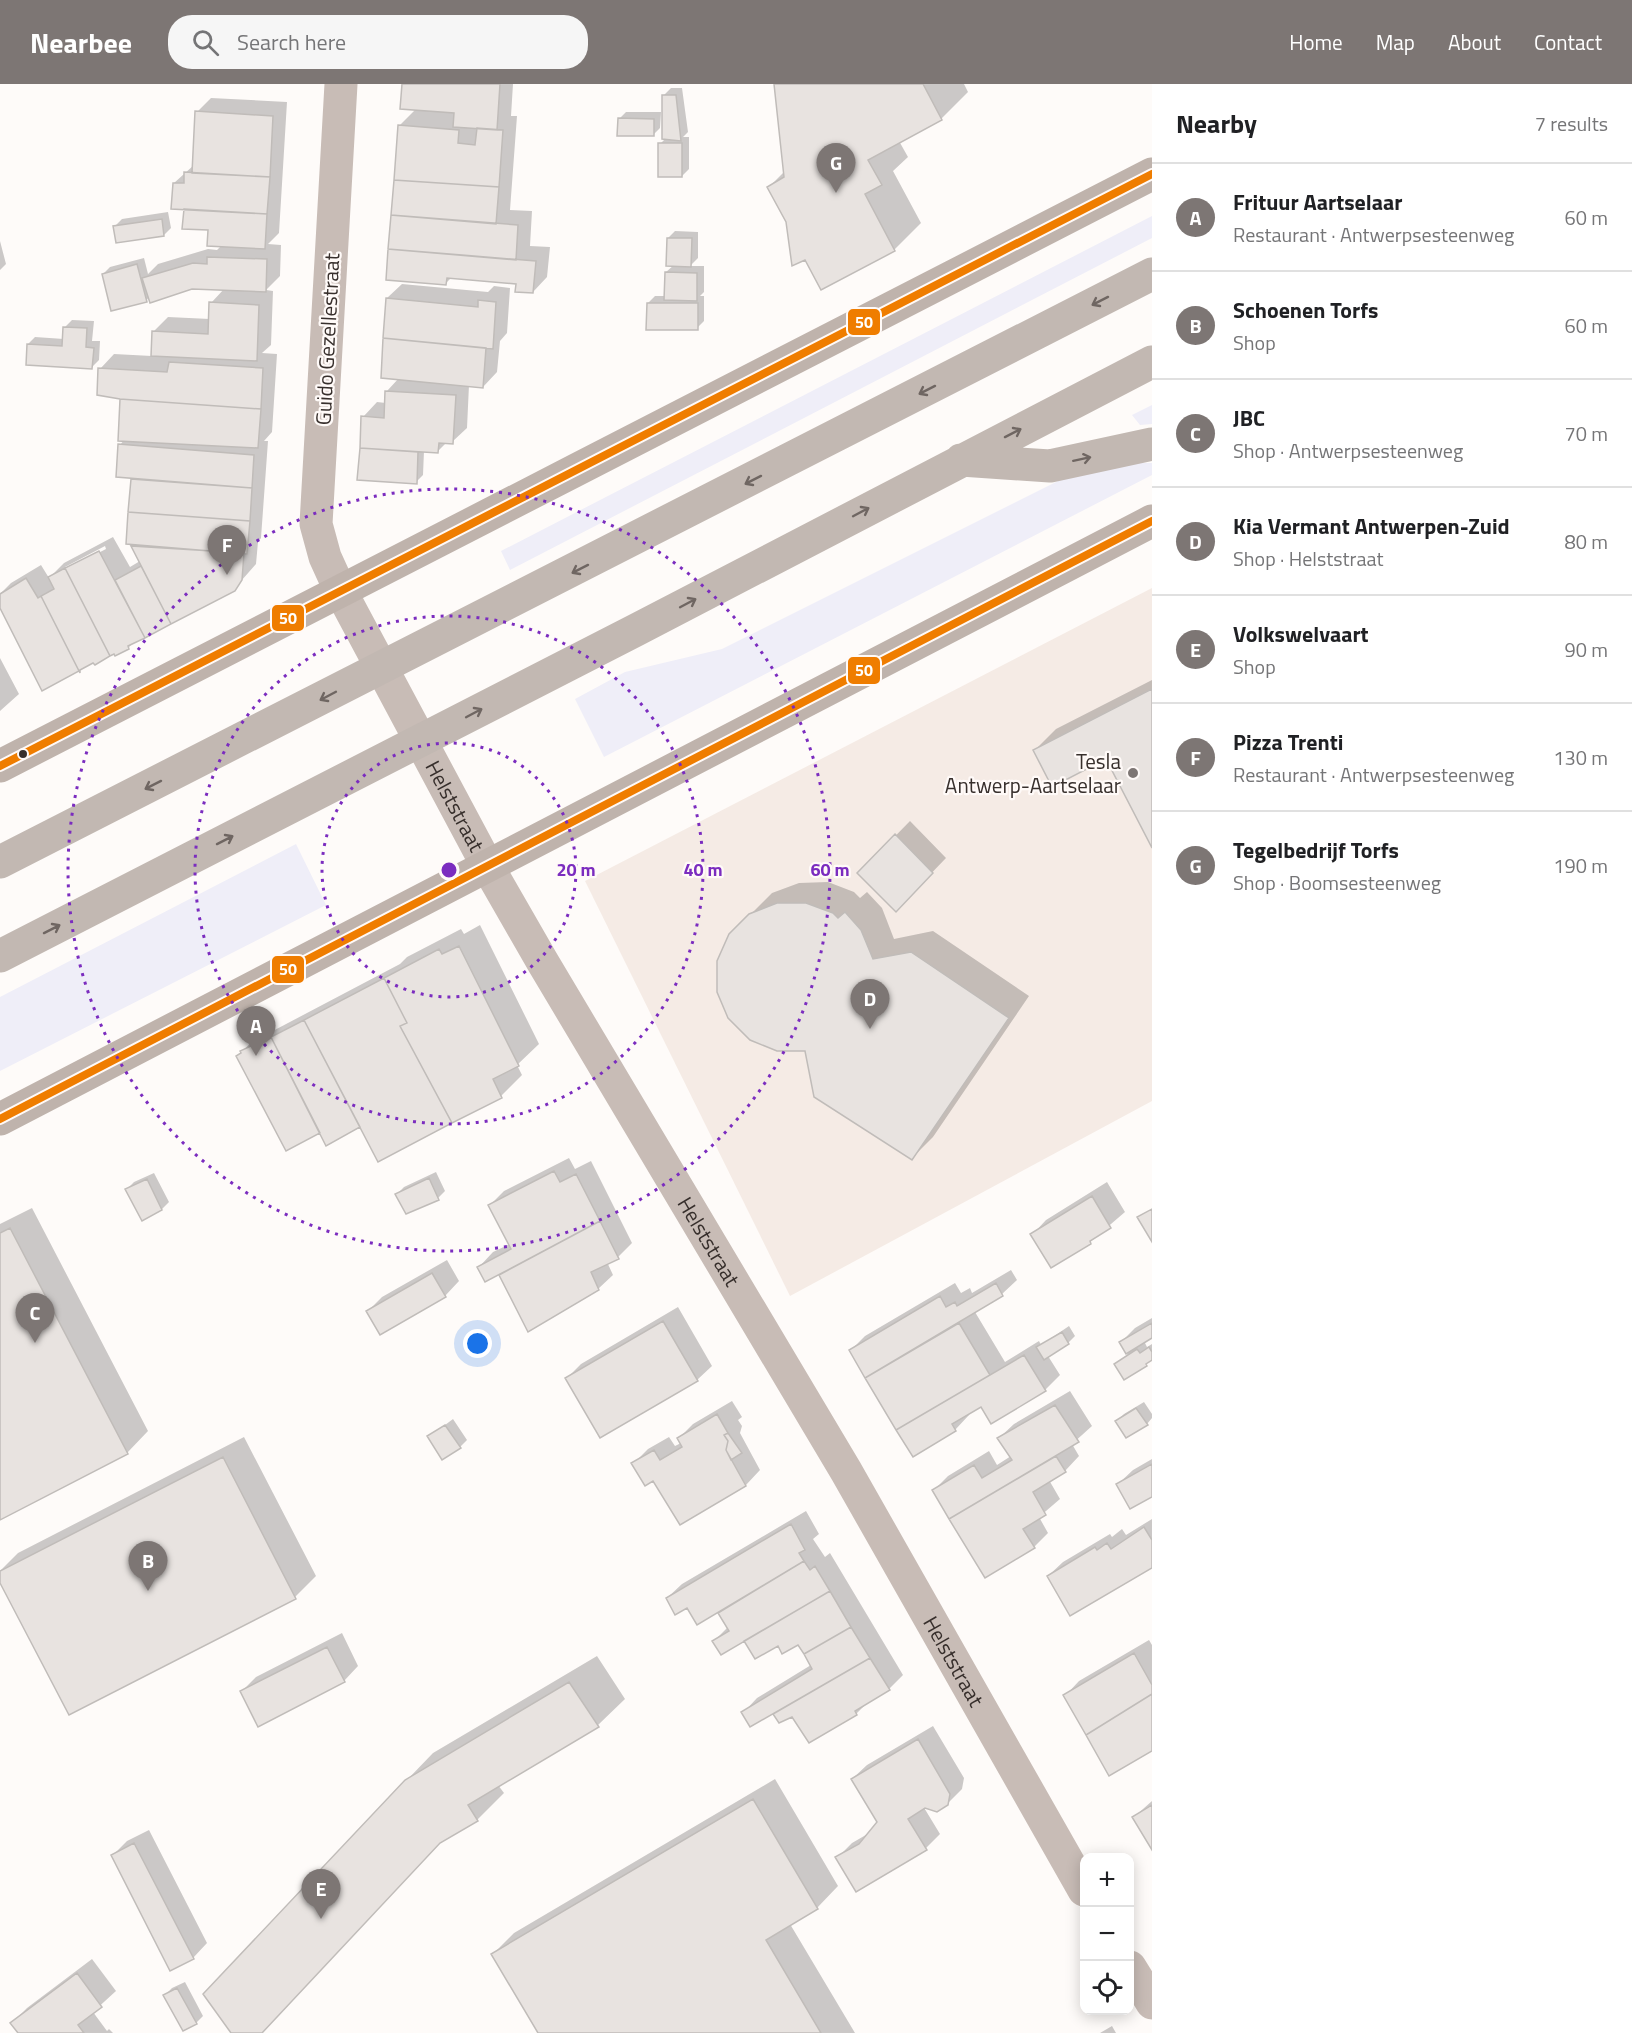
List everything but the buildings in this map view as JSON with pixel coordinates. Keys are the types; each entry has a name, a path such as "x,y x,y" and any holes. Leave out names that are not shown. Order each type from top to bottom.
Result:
{"highway":[{"path":"0,862 380,668 528,596 1152,274"},
{"path":"0,956 1152,362"},
{"path":"961,460 1050,466 1152,444"}],"main road":[{"path":"0,766 1152,174"},
{"path":"0,1119 1152,521"}],"street":[{"name":"Guido Gezellestraat","path":"340,591 316,524 341,84"},
{"name":"Helststraat","path":"340,591 380,668 422,740 488,867 846,1471 1080,1883"},
{"path":"1134,1974 1152,2003"}],"shaded area":[{"path":"1152,216 1152,238 510,570 501,551"},
{"path":"1152,405 1152,424 1140,425 1132,415"},
{"path":"1132,463 1152,463 1152,475 604,757 575,699 625,672 722,649 1062,479"},
{"path":"1152,588 1152,1101 790,1296 585,881"},
{"path":"296,844 326,905 0,1071 0,997"}],"transit line":[{"name":"50","path":"0,766 1152,174"},
{"name":"50","path":"0,1119 1152,521"}],"place":[{"name":"Tegelbedrijf Torfs","path":"836,193"},
{"name":"Pizza Trenti","path":"227,575"},
{"name":"Tesla Antwerp-Aartselaar","path":"1133,773"},
{"name":"Kia Vermant Antwerpen-Zuid","path":"870,1029"},
{"name":"Frituur Aartselaar","path":"256,1056"},
{"name":"JBC","path":"35,1343"},
{"name":"Schoenen Torfs","path":"148,1591"},
{"name":"Volkswelvaart","path":"321,1919"}]}
